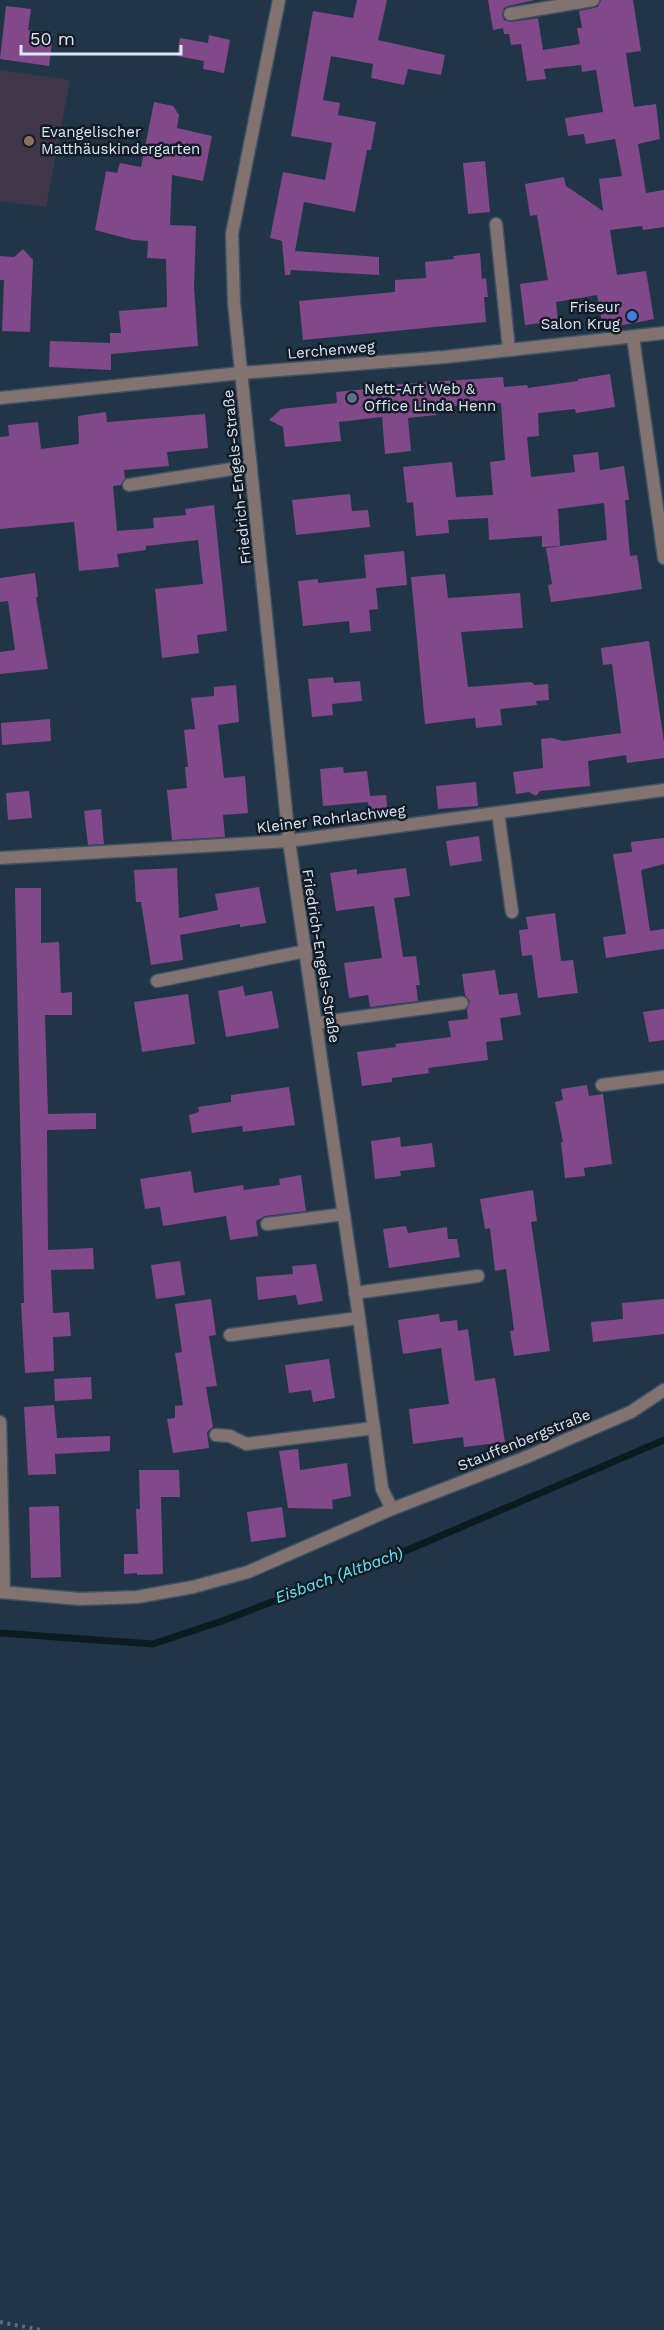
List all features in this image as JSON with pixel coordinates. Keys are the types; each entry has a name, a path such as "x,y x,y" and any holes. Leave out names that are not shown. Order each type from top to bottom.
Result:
{"street":[{"name":"Friedrich-Engels-Straße","path":"279,0 232,234 234,303 289,841 356,1293 382,1489 392,1509"},
{"path":"510,14 593,0"},
{"path":"496,224 509,350"},
{"name":"Lerchenweg","path":"0,398 241,373 509,350 664,333"},
{"path":"633,337 664,558"},
{"path":"129,485 251,466"},
{"name":"Kleiner Rohrlachweg","path":"0,858 289,841 664,790"},
{"path":"498,813 512,912"},
{"path":"157,981 306,951"},
{"path":"316,1023 462,1003"},
{"path":"602,1085 664,1077"},
{"path":"267,1224 344,1214"},
{"path":"356,1293 478,1276"},
{"path":"230,1335 359,1318"},
{"name":"Stauffenbergstraße","path":"392,1509 524,1458 631,1412 664,1390"},
{"path":"0,1422 2,1592 80,1599 137,1597 193,1587 248,1572 392,1509"},
{"path":"216,1435 230,1436 246,1444 374,1428"}],"path":[{"path":"0,2322 40,2330"}],"shaded area":[{"name":"Evangelischer Matthäuskindergarten","path":"0,70 70,80 46,207 0,201"}],"building":[{"path":"357,0 387,0 378,40 445,55 441,75 408,69 404,85 371,78 373,64 331,56 323,100 340,103 338,115 376,122 371,150 367,150 355,212 304,202 295,251 379,257 379,275 291,270 290,275 285,275 282,241 270,238 283,172 325,180 332,143 291,136 313,11 353,18"},
{"path":"488,0 535,0 508,6 504,8 502,15 504,20 511,22 538,18 543,50 580,44 577,28 582,28 579,11 598,7 601,0 633,0 641,51 626,53 634,107 656,104 660,139 638,144 646,193 664,190 664,227 643,230 642,226 610,230 617,275 646,271 654,319 603,329 597,295 556,302 558,321 525,325 520,284 548,280 537,215 530,216 525,184 564,177 566,186 603,211 599,179 622,176 615,139 586,144 584,134 568,136 565,118 603,112 596,70 582,72 581,65 544,69 546,79 527,81 521,44 511,45 509,34 504,34 503,28 493,30"},
{"path":"6,6 31,9 28,30 53,34 49,66 0,59"},
{"path":"209,35 230,40 224,73 203,69 204,61 177,56 180,38 208,43"},
{"path":"154,102 173,106 179,115 177,128 212,136 203,181 172,175 170,225 196,226 194,287 198,346 111,354 111,370 49,367 50,341 110,343 110,333 121,333 119,311 167,307 166,259 147,258 148,241 133,240 95,230 106,171 117,173 120,163 141,167"},
{"path":"485,161 490,212 468,214 463,163"},
{"path":"23,249 33,260 30,332 2,331 4,280 0,280 0,256 14,257"},
{"path":"480,253 482,279 486,278 488,297 484,297 486,322 303,340 299,301 395,292 395,280 426,278 425,262"},
{"path":"610,374 615,407 576,413 575,409 538,413 539,436 527,437 531,477 575,472 573,455 598,452 600,470 624,466 629,500 625,500 630,556 637,555 642,589 604,595 551,602 548,585 552,584 546,548 607,540 604,503 558,509 560,546 542,547 542,536 489,540 488,518 448,520 449,533 416,536 413,502 407,503 403,467 452,462 456,497 493,495 490,462 505,460 501,403 435,407 436,415 408,418 411,451 385,454 382,417 339,422 341,441 285,447 283,427 269,420 281,409 337,403 336,392 387,387 387,385 503,377 504,387 527,385 528,388"},
{"path":"106,412 107,422 205,414 208,448 167,452 169,466 124,470 125,478 121,485 113,486 117,531 154,528 153,518 186,515 185,509 214,505 227,631 197,635 199,653 162,658 155,589 203,584 198,540 146,546 146,550 117,554 119,567 79,571 74,522 0,529 0,437 9,436 8,425 38,422 41,449 79,444 78,416"},
{"path":"350,494 352,511 368,510 370,527 296,535 292,500"},
{"path":"404,551 407,585 376,588 378,609 369,610 371,631 350,633 349,621 303,626 298,581 318,579 318,583 366,578 364,555"},
{"path":"35,573 38,597 36,597 48,669 0,674 0,652 15,650 8,601 0,602 0,578"},
{"path":"445,574 448,598 520,593 523,628 461,632 468,687 531,682 535,685 548,684 549,700 536,701 537,705 500,709 502,725 476,728 475,718 425,724 411,577"},
{"path":"649,641 664,742 664,758 627,763 626,755 588,761 590,786 540,791 536,796 529,792 516,794 513,772 543,768 541,739 552,738 563,741 621,733 612,664 603,665 601,648"},
{"path":"333,677 334,683 360,681 362,701 332,704 333,715 312,717 308,679"},
{"path":"236,685 239,722 218,725 224,778 245,776 248,813 223,815 225,837 172,840 167,790 187,788 185,767 188,767 184,730 195,729 191,698 214,696 214,687"},
{"path":"50,719 51,741 2,745 1,723"},
{"path":"343,767 344,773 367,771 370,796 386,795 388,814 370,816 368,802 323,806 320,769"},
{"path":"476,782 478,806 438,809 436,786"},
{"path":"29,791 32,818 8,820 6,793"},
{"path":"101,809 104,844 88,845 84,811"},
{"path":"479,836 482,861 450,866 446,841"},
{"path":"664,838 664,864 641,870 650,931 664,929 664,949 606,958 603,937 626,934 613,854 632,852 631,842"},
{"path":"177,868 179,918 218,910 215,894 259,887 266,923 240,927 240,924 180,935 183,960 151,965 141,902 136,902 134,870"},
{"path":"406,868 410,896 394,898 403,957 416,956 420,985 416,985 418,1001 370,1007 368,995 349,998 344,963 382,958 374,906 336,911 330,873 357,869 357,874"},
{"path":"15,888 41,888 41,943 59,942 61,993 72,992 72,1015 45,1015 48,1114 96,1113 96,1129 47,1130 48,1250 93,1248 94,1269 51,1270 53,1313 69,1312 71,1336 53,1337 54,1371 25,1373 21,1303 24,1303"},
{"path":"555,913 561,961 573,960 578,993 538,998 532,955 522,956 519,930 528,929 526,917"},
{"path":"495,970 499,995 517,993 521,1015 500,1018 503,1040 486,1042 488,1060 428,1068 429,1073 392,1078 392,1082 362,1086 357,1052 396,1047 395,1044 451,1037 448,1021 468,1019 467,1010 470,1001 465,995 462,974"},
{"path":"243,986 245,996 272,991 279,1028 226,1037 218,991"},
{"path":"188,994 195,1044 142,1052 134,1002"},
{"path":"664,1009 664,1040 649,1042 643,1012"},
{"path":"587,1085 589,1096 603,1094 612,1164 584,1168 585,1176 565,1178 561,1142 563,1142 555,1102 563,1100 561,1089"},
{"path":"289,1087 295,1125 243,1132 242,1126 192,1133 189,1115 199,1112 198,1107 231,1102 231,1095"},
{"path":"400,1137 401,1147 432,1143 435,1167 400,1171 401,1176 375,1179 371,1141"},
{"path":"191,1171 194,1193 243,1185 244,1190 280,1185 279,1179 301,1175 306,1211 265,1216 256,1221 258,1236 230,1240 226,1216 163,1226 160,1207 145,1209 140,1179"},
{"path":"533,1190 537,1221 531,1222 550,1351 514,1356 510,1331 514,1330 506,1269 495,1271 490,1228 485,1229 480,1199"},
{"path":"406,1226 408,1233 447,1227 448,1239 457,1239 460,1257 389,1268 383,1229"},
{"path":"180,1261 185,1295 156,1299 151,1265"},
{"path":"316,1264 323,1301 298,1305 296,1295 258,1300 256,1277 293,1274 292,1266"},
{"path":"211,1299 216,1335 209,1336 217,1386 206,1387 213,1427 207,1432 209,1448 173,1453 167,1419 175,1418 175,1406 183,1405 175,1353 182,1352 175,1304"},
{"path":"664,1299 664,1334 593,1342 591,1322 623,1319 622,1303"},
{"path":"439,1314 440,1322 457,1320 458,1331 468,1329 475,1381 495,1378 505,1442 464,1447 463,1437 413,1444 409,1409 449,1404 441,1348 403,1354 398,1320"},
{"path":"329,1359 335,1398 313,1402 311,1390 289,1393 285,1365"},
{"path":"91,1377 92,1399 55,1401 54,1379"},
{"path":"54,1405 57,1438 110,1436 110,1451 55,1454 56,1474 28,1475 24,1407"},
{"path":"298,1449 300,1470 347,1463 351,1496 332,1500 333,1509 288,1508 279,1451"},
{"path":"139,1470 179,1470 180,1497 161,1497 163,1574 124,1574 124,1554 138,1554 136,1509 140,1509"},
{"path":"59,1506 61,1577 31,1578 29,1507"},
{"path":"282,1507 286,1537 251,1542 247,1512"}],"waterway":[{"name":"Eisbach (Altbach)","path":"0,1633 153,1644 222,1621 410,1549 664,1440"}],"place":[{"name":"Evangelischer Matthäuskindergarten","path":"29,141"},
{"name":"Friseur Salon Krug","path":"632,316"},
{"name":"Nett-Art Web & Office Linda Henn","path":"352,398"}]}
